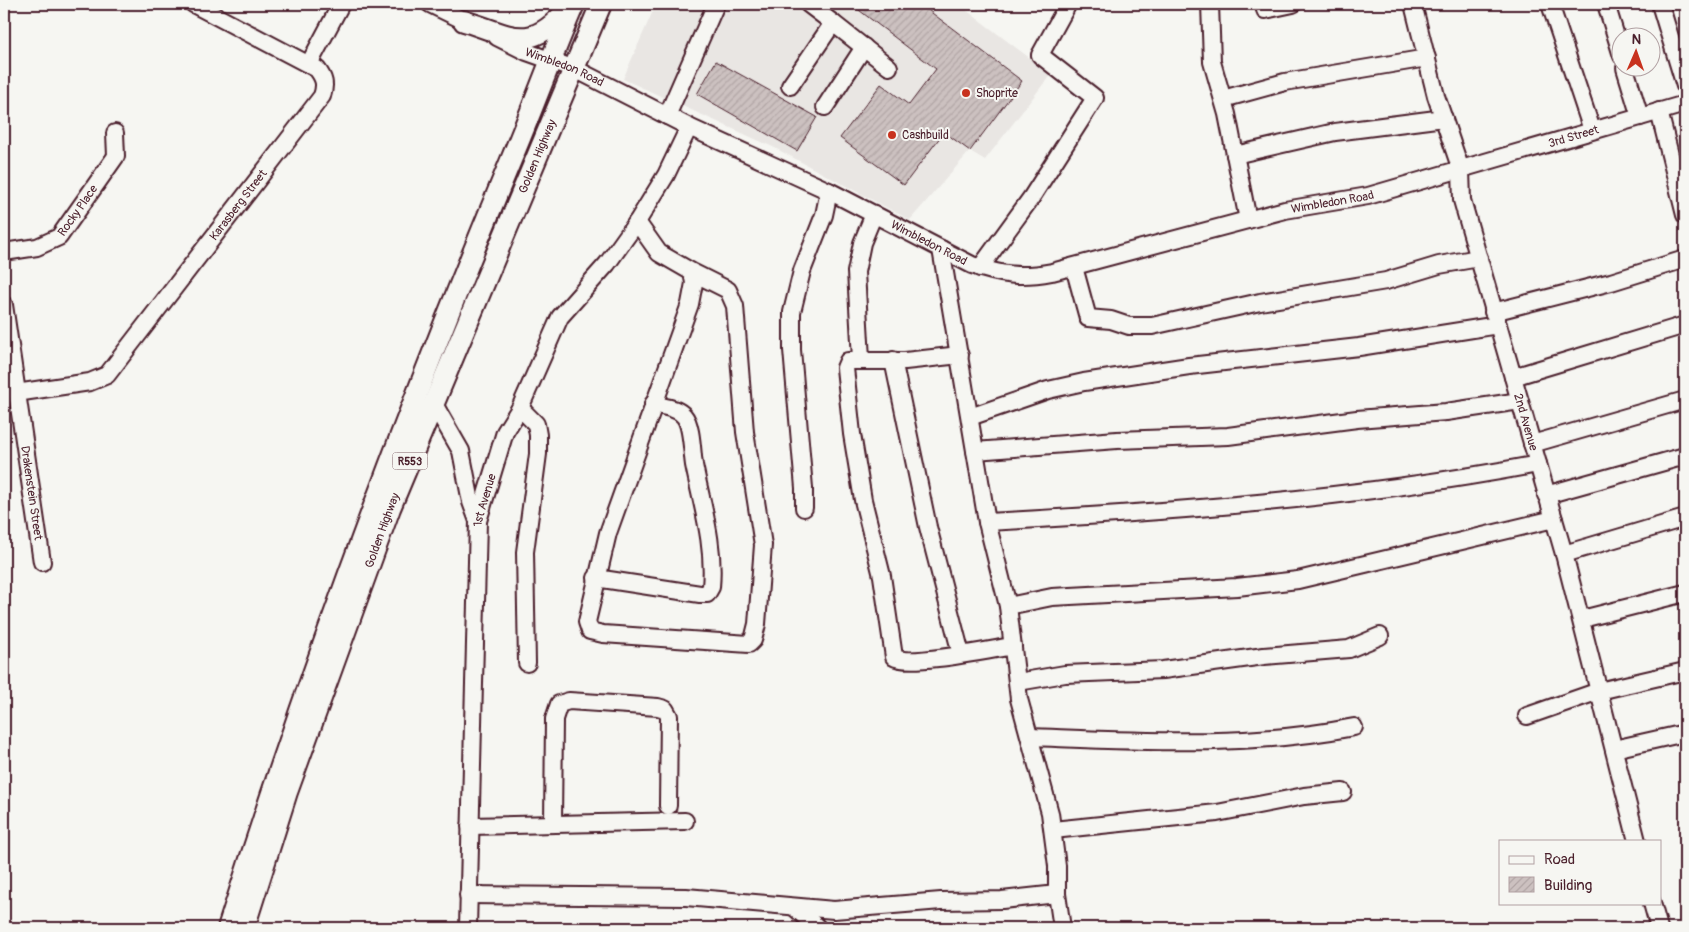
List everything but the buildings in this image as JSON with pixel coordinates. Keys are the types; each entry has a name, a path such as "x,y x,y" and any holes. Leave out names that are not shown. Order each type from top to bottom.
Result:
{"main road":[{"path":"464,21 525,38 548,30 574,4"},
{"name":"Golden Highway","path":"228,928 272,788 339,599 549,61 574,4"},
{"name":"Golden Highway","path":"244,928 287,792 390,508 601,4"}],"street":[{"name":"Karasberg Street","path":"16,393 90,382 108,375 322,96 325,86 324,79 309,64 193,4"},
{"path":"309,64 341,4"},
{"name":"Wimbledon Road","path":"430,4 549,61 575,69 689,127 829,191 941,249 995,274 1018,276 1052,272 1285,210 1368,196 1461,170"},
{"path":"667,116 716,4"},
{"path":"808,4 890,67"},
{"path":"980,268 1031,198 1095,98 1040,55 1068,4"},
{"path":"1210,4 1212,62 1223,99 1248,220"},
{"path":"1265,10 1293,4"},
{"name":"2nd Avenue","path":"1413,4 1444,118 1461,170 1462,200 1582,619 1637,840"},
{"path":"1550,4 1592,130"},
{"path":"1606,4 1613,28"},
{"path":"1660,4 1685,86"},
{"path":"790,86 833,23"},
{"path":"825,107 864,47"},
{"path":"1223,99 1285,82 1427,58"},
{"path":"1628,78 1640,116"},
{"name":"3rd Street","path":"1461,170 1685,104"},
{"path":"1659,111 1684,207"},
{"path":"1235,154 1335,132 1444,118"},
{"name":"1st Avenue","path":"468,928 478,522 504,432 520,408 560,317 607,264 637,222 666,175 689,127"},
{"name":"Rocky Place","path":"4,252 37,247 59,237 116,156 115,133"},
{"path":"804,508 804,488 792,350 792,312 802,270 824,215 829,191"},
{"path":"861,359 856,272 862,243 874,214"},
{"path":"637,222 658,253 728,290 735,306 745,432 763,544 760,589 753,640 749,644 603,634 590,631 587,619 608,533 690,304 694,282 692,272"},
{"path":"941,249 987,522 1008,606 1019,699 1052,830 1057,866 1057,894 1062,928"},
{"path":"1074,267 1088,318 1111,320 1129,326 1152,326 1260,302 1386,281 1439,265 1479,258"},
{"path":"970,418 1048,390 1084,382 1190,366 1359,347 1496,319 1685,260"},
{"name":"Drakenstein Street","path":"4,305 42,562"},
{"path":"1514,377 1685,325"},
{"path":"960,355 848,361 845,368 852,434 863,500 882,576 894,657 913,660 1013,646"},
{"path":"892,360 926,517 961,654"},
{"path":"1532,444 1685,400"},
{"path":"975,451 1117,440 1228,436 1357,419 1446,412 1520,401"},
{"path":"434,404 461,451 471,502 478,522"},
{"path":"596,578 700,594 707,594 711,587 708,523 694,466 688,421 681,413 673,409 653,404"},
{"path":"520,408 536,424 538,435 538,454 525,552 527,663"},
{"path":"1546,495 1685,456"},
{"path":"987,522 1219,508 1374,490 1538,464"},
{"path":"1564,554 1685,518"},
{"path":"1008,606 1052,596 1237,587 1298,580 1554,519"},
{"path":"1582,619 1685,594"},
{"path":"1018,682 1065,674 1163,670 1264,656 1348,649 1380,636"},
{"path":"1527,716 1599,691 1685,671"},
{"path":"553,824 554,719 559,704 569,701 665,709 669,716 668,806"},
{"path":"1030,737 1211,741 1311,736 1354,727"},
{"path":"1614,749 1685,733"},
{"path":"1052,830 1218,813 1304,796 1343,792"},
{"path":"470,826 685,821"},
{"path":"468,895 686,897 834,910 941,902 1002,900 1057,894"},
{"path":"1652,904 1659,928"},
{"path":"794,907 818,928"}],"shaded area":[{"path":"656,4 958,4 1051,74 985,160 970,151 910,220 773,147 623,79"}],"place":[{"name":"Shoprite","path":"966,93"},
{"name":"Cashbuild","path":"892,135"}]}
